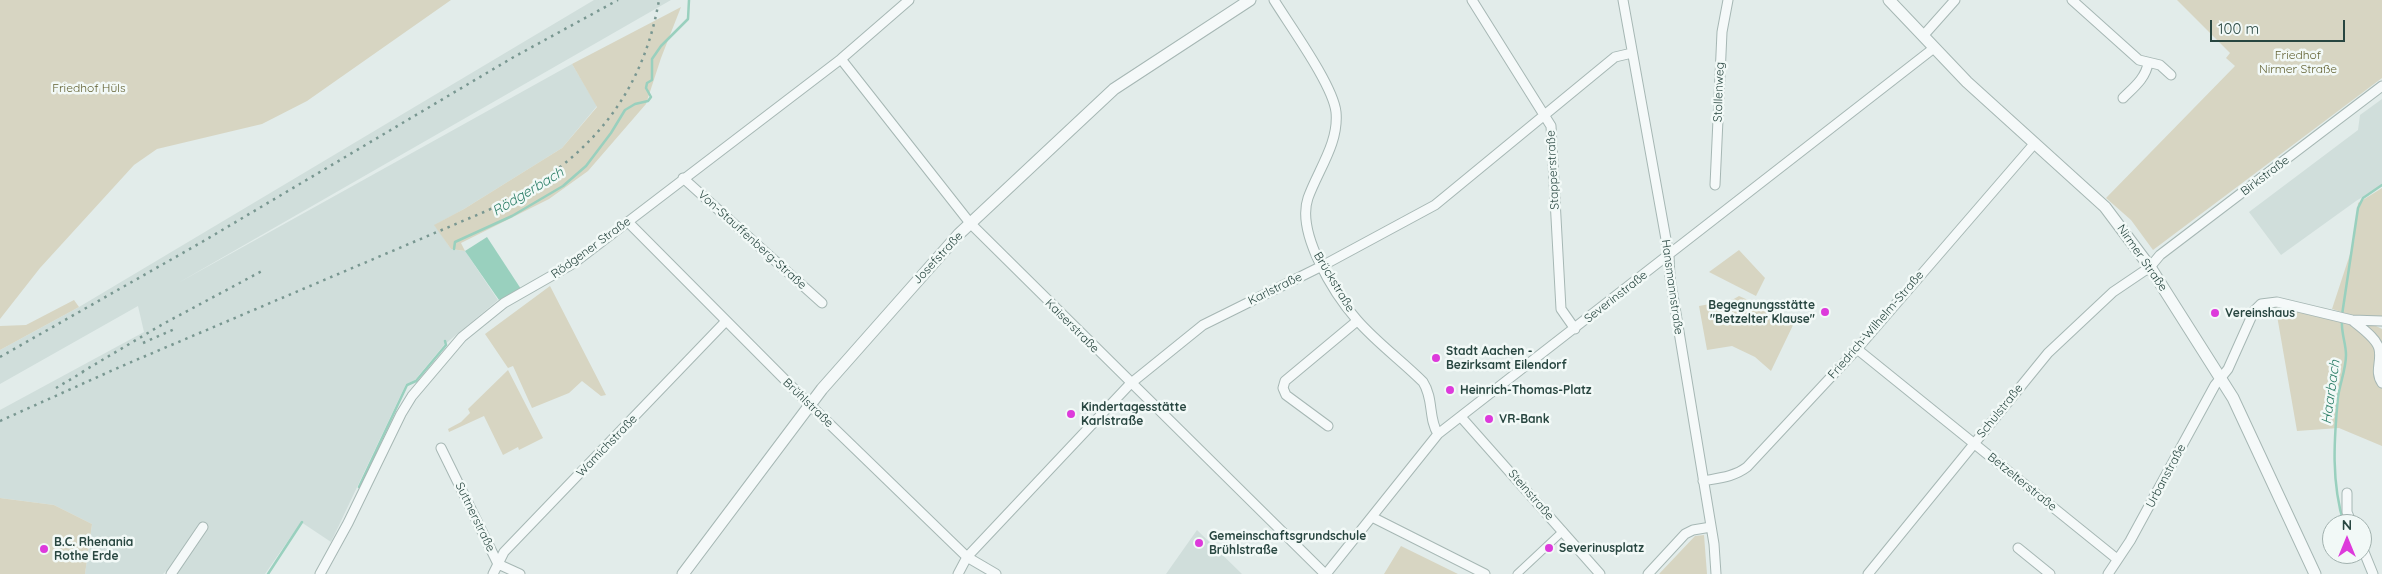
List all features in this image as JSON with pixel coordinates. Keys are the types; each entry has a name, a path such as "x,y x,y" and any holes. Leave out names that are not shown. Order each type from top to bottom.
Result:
{"street":[{"name":"Rödgener Straße","path":"320,574 348,523 401,414 412,396 462,338 504,303 574,263 841,59 910,0"},
{"name":"Josefstraße","path":"683,574 810,405 865,338 970,223 1114,89 1250,0"},
{"name":"Brückstraße","path":"1274,0 1323,79 1336,111 1336,127 1332,142 1308,199 1305,213 1312,245 1341,299 1357,321 1423,382 1429,396 1433,426 1438,434"},
{"name":"Stapperstraße","path":"1472,0 1551,126 1561,309 1574,329"},
{"name":"Hansmannstraße","path":"1623,0 1669,256 1670,277 1711,528 1716,574"},
{"name":"Stollenweg","path":"1715,185 1722,32 1728,0"},
{"name":"Nirmer Straße","path":"1889,0 1967,82 2104,207 2150,267 2221,376 2233,398 2315,574"},
{"path":"1923,36 1955,0"},
{"path":"2072,0 2138,60 2160,65 2171,75"},
{"name":"Severinstraße","path":"1325,574 1438,434 1934,48"},
{"name":"Karlstraße","path":"958,574 967,557 1130,384 1203,325 1322,266 1435,205 1546,116 1615,57 1632,53"},
{"name":"Kaiserstraße","path":"841,59 970,223 1130,384 1325,574"},
{"path":"2123,98 2141,80 2147,70 2148,63"},
{"name":"Birkstraße","path":"2150,267 2160,255 2382,86"},
{"name":"Friedrich-Wilhelm-Straße","path":"1703,481 1729,477 1747,467 1857,349 2034,144"},
{"name":"Von-Stauffenberg-Straße","path":"683,178 822,303"},
{"name":"Brühlstraße","path":"628,222 810,405 967,557 996,574"},
{"name":"Schulstraße","path":"1868,574 2048,353 2113,292 2150,267"},
{"name":"Urbanstraße","path":"2108,574 2130,541 2221,376 2228,369 2254,311 2261,304 2277,302 2349,319"},
{"path":"2349,319 2382,321"},
{"path":"2349,319 2377,343 2380,350 2377,370 2382,383"},
{"name":"Wamichstraße","path":"493,574 504,552 726,321"},
{"path":"1328,426 1286,395 1283,388 1285,381 1357,321"},
{"name":"Betzelterstraße","path":"1857,349 2117,559"},
{"name":"Steinstraße","path":"1461,417 1600,574"},
{"name":"Suttnerstraße","path":"441,448 498,564 520,574"},
{"path":"2347,493 2349,514"},
{"path":"1372,517 1485,574"},
{"path":"171,574 203,527"},
{"path":"1648,574 1685,534 1692,530 1711,528"},
{"path":"1517,574 1563,531"},
{"path":"2018,548 2050,574"}],"shaded area":[{"path":"594,0 671,0 178,283 572,64 597,106 562,148 435,225 451,249 465,251 498,300 444,345 415,380 406,384 331,542 301,522 265,574 171,574 166,571 163,574 85,574 92,524 54,505 0,498 0,410 144,332 138,306 0,384 0,350 79,307"},
{"path":"2382,99 2382,185 2356,201 2281,255 2249,212 2358,130 2360,115"},
{"path":"487,237 521,289 499,300 465,251"},
{"name":"Gemeinschaftsgrundschule Brühlstraße","path":"1197,530 1242,574 1166,574"}],"green space":[{"name":"Friedhof Hüls","path":"0,0 451,0 307,101 262,124 157,149 134,165 40,268 0,319"},
{"name":"Friedhof Nirmer Straße","path":"2177,0 2382,0 2382,78 2153,250 2131,220 2106,198 2235,66 2226,58 2230,53"},
{"path":"681,7 661,58 646,104 588,171 549,199 461,243 465,251 451,249 434,225 464,209 562,148 597,107 572,64"},
{"path":"2382,188 2382,319 2357,317 2332,309 2354,242 2358,203"},
{"path":"1739,250 1765,278 1756,296 1709,272"},
{"path":"550,286 606,395 601,396 582,381 569,393 532,408 513,366 508,368 485,334"},
{"path":"1739,296 1795,321 1771,371 1755,357 1732,346 1707,350 1699,306 1732,300"},
{"path":"74,300 79,307 0,350 0,326 26,325"},
{"path":"2275,304 2370,323 2382,329 2382,446 2339,428 2297,431"},
{"path":"508,370 543,438 519,450 518,447 503,455 484,416 449,432 448,429 461,422 470,413 468,409"},
{"name":"B.C. Rhenania Rothe Erde","path":"0,498 54,505 92,524 85,574 0,574"},
{"path":"1704,535 1707,574 1659,574 1695,536"},
{"path":"1401,546 1458,574 1384,574"}],"waterway":[{"name":"Rödgerbach","path":"454,249 455,242 512,216 563,186 586,166 611,133 625,110 635,104 648,101 651,97 646,88 647,83 652,80 652,59 661,46 688,19 689,0"},
{"name":"Haarbach","path":"2342,315 2358,208 2363,198 2382,185"},
{"name":"Haarbach","path":"2342,321 2346,360 2338,397 2335,429 2335,477 2342,514"},
{"name":"Rödgerbach","path":"359,487 407,385 416,381 446,345 445,341"},
{"name":"Rödgerbach","path":"268,574 302,522"}],"railway":[{"path":"0,357 202,242 512,58 618,0"},
{"path":"0,421 122,366 484,212 548,176 600,130 620,102 637,72 650,38 659,0"},
{"path":"82,372 163,324 262,271"},
{"path":"143,343 177,328"},
{"path":"56,388 88,369"}],"place":[{"name":"Begegnungsstätte \"Betzelter Klause\"","path":"1825,312"},
{"name":"Vereinshaus","path":"2215,313"},
{"name":"Stadt Aachen - Bezirksamt Eilendorf","path":"1436,358"},
{"name":"Heinrich-Thomas-Platz","path":"1450,390"},
{"name":"Kindertagesstätte Karlstraße","path":"1071,414"},
{"name":"VR-Bank","path":"1489,419"},
{"name":"Gemeinschaftsgrundschule Brühlstraße","path":"1199,543"},
{"name":"Severinusplatz","path":"1549,548"},
{"name":"B.C. Rhenania Rothe Erde","path":"44,549"}]}
